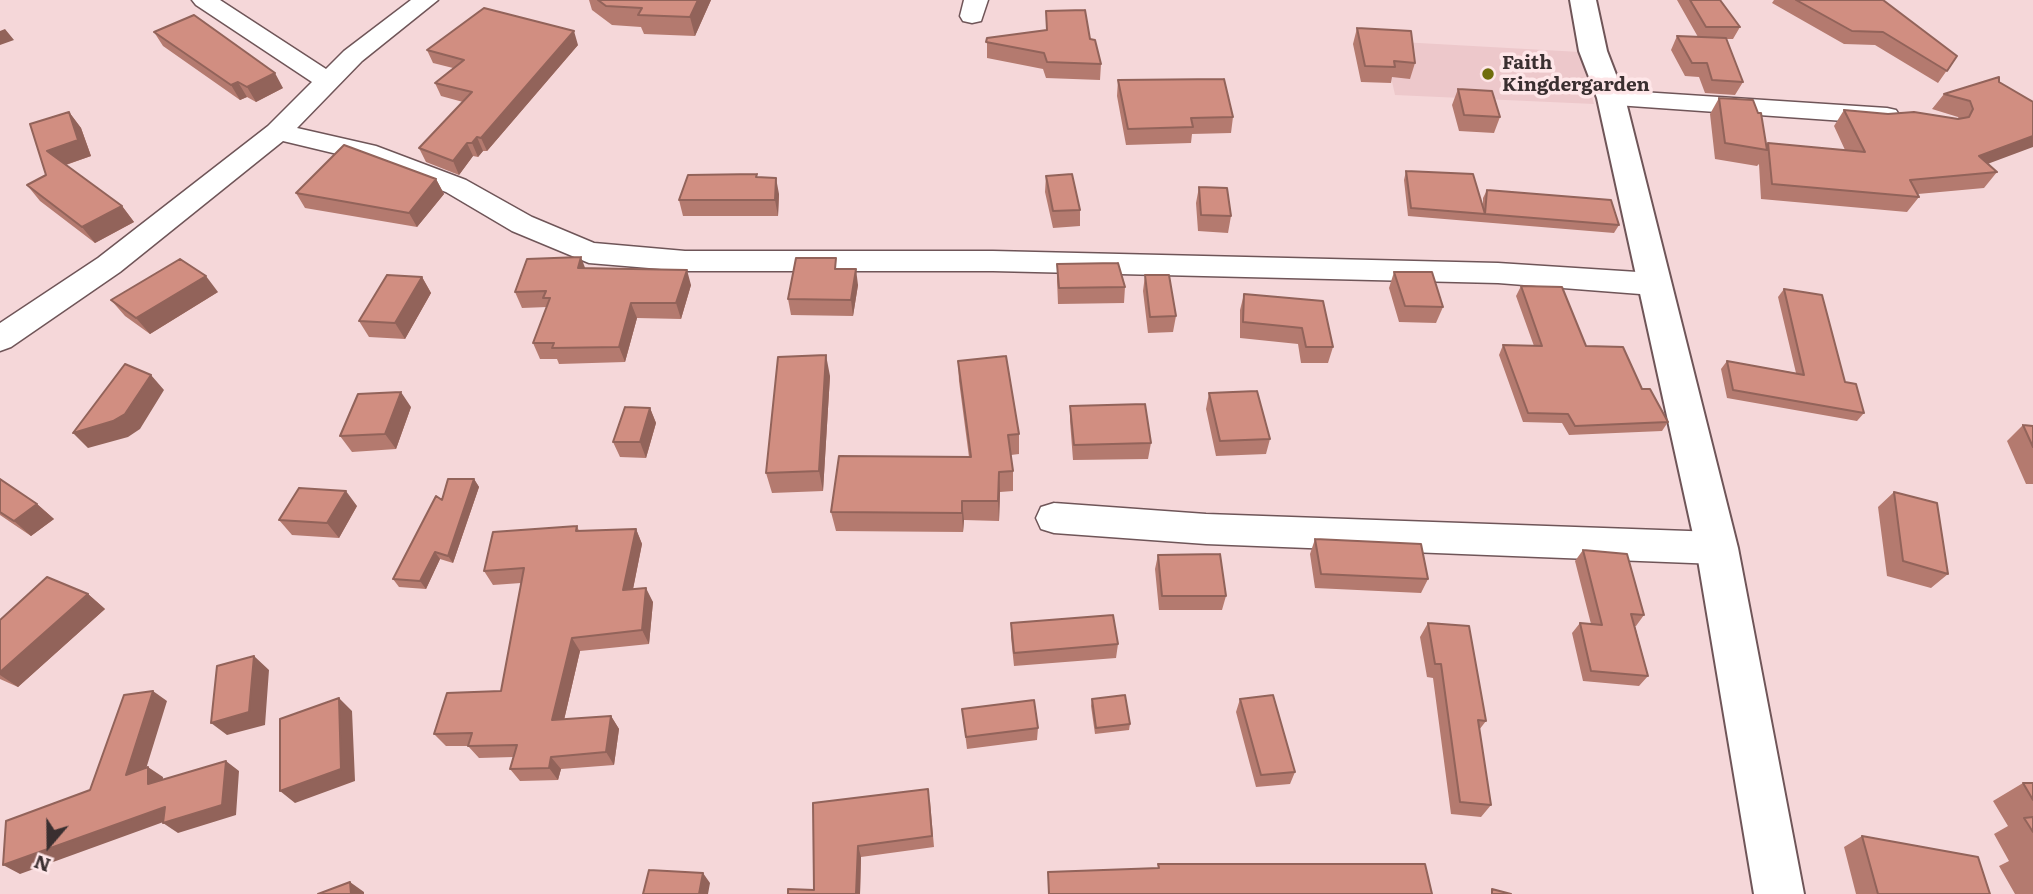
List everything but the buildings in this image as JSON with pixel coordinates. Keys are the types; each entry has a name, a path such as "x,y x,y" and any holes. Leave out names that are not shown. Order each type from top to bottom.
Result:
{"main road":[{"path":"1583,0 1594,51 1611,98 1717,548 1779,894"}],"street":[{"path":"204,0 329,82"},
{"path":"0,339 109,265 278,132 353,56 426,0"},
{"path":"1611,98 1908,118"},
{"path":"278,132 366,152 456,186 522,225 589,253 685,261 993,261 1498,273 1653,285"},
{"path":"1054,518 1206,529 1717,548"}],"shaded area":[{"name":"Faith Kingdergarden","path":"1383,41 1580,52 1594,104 1395,95"}],"place":[{"name":"Faith Kingdergarden","path":"1488,74"}]}
